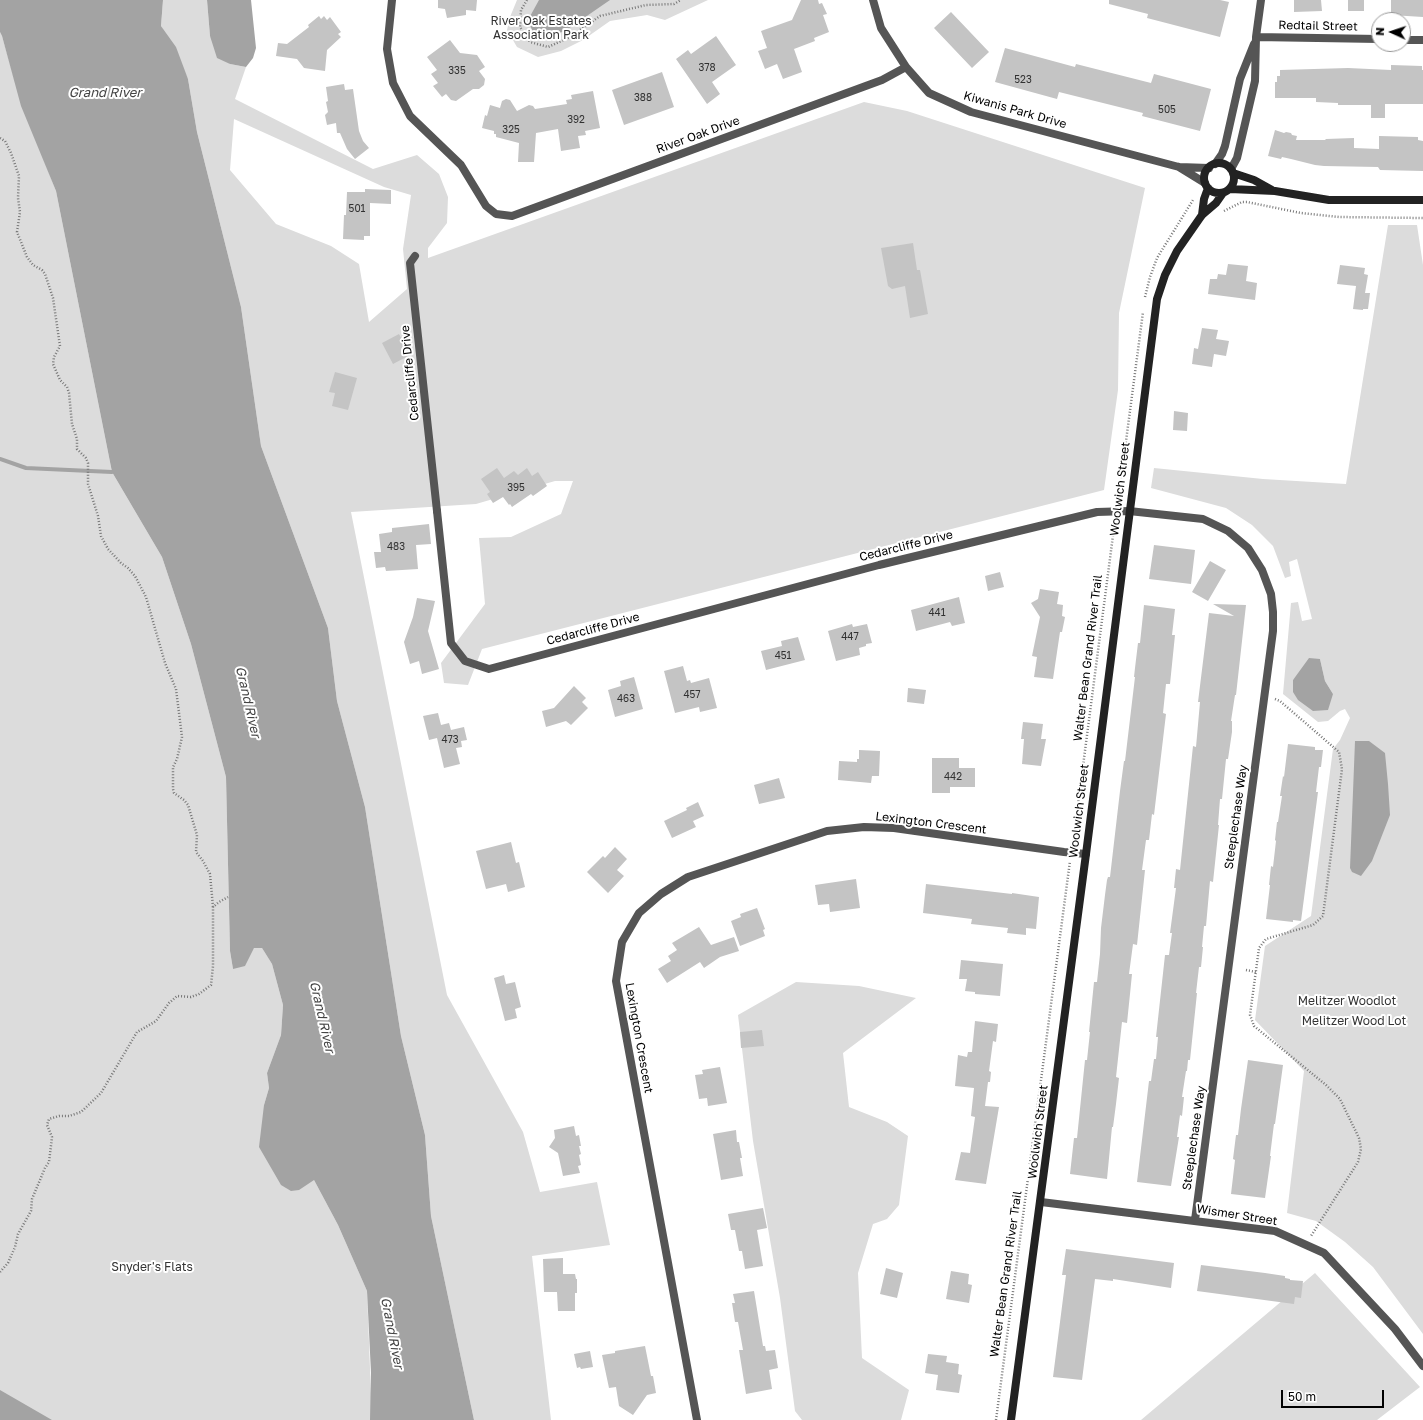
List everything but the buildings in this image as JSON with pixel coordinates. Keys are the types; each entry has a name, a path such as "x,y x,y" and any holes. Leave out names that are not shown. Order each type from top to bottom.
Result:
{"street":[{"name":"River Oak Drive","path":"392,0 387,49 393,83 410,116 461,165 486,206 496,214 512,216 882,80 906,67"},
{"name":"Kiwanis Park Drive","path":"873,0 881,28 906,67 929,93 971,112 1179,167 1212,166"},
{"path":"1232,171 1255,81 1256,37 1261,0"},
{"path":"1212,166 1222,154 1225,146 1240,79 1256,37"},
{"name":"Redtail Street","path":"1256,37 1371,39"},
{"path":"1411,40 1423,40"},
{"path":"1212,166 1224,164 1232,171 1275,191"},
{"name":"Woolwich Street","path":"1202,215 1207,186 1205,175 1212,166"},
{"name":"Kiwanis Park Drive","path":"1179,167 1207,186"},
{"name":"Woolwich Street","path":"1011,1420 1041,1202 1157,299 1165,275 1177,251 1202,215 1216,203 1234,181 1232,171"},
{"path":"1207,186 1215,192 1275,191 1329,200 1423,200"},
{"name":"Cedarcliffe Drive","path":"415,256 410,263 451,643 465,662 489,669 879,565 1097,512 1129,511"},
{"name":"Steeplechase Way","path":"1129,511 1203,519 1228,531 1248,548 1262,570 1271,594 1273,612 1273,631 1195,1220"},
{"name":"Lexington Crescent","path":"697,1420 616,981 622,942 639,913 661,894 688,876 827,831 864,827 894,828 1086,854"},
{"name":"Wismer Street","path":"1041,1202 1275,1231 1324,1253 1395,1329 1423,1366"}],"path":[{"path":"527,0 522,10 520,27 530,42 548,47 570,37 600,16 646,5 674,4 681,0"},
{"path":"0,138 5,141 19,176 18,198 20,212 17,232 27,257 33,265 42,270 45,274 53,298 60,346 54,357 53,364 60,380 67,387 69,393 72,424 77,439 77,449 84,455 88,463 88,484 98,516 101,536 108,549 135,576 146,597 165,663 176,689 182,737 177,759 173,767 174,793 184,800 190,810 197,834 196,852 210,874 213,907 213,966 211,985 199,994 191,996 177,996 169,1003 156,1021 137,1032 101,1093 81,1112 69,1116 59,1116 49,1119 47,1125 52,1137 49,1162 32,1199 31,1211 18,1234 15,1247 8,1263 0,1272"},
{"path":"1220,215 1232,206 1246,202 1301,213 1339,217 1423,218"},
{"name":"Walter Bean Grand River Trail","path":"1073,837 1114,529"},
{"path":"1264,697 1280,701 1339,752 1342,769 1323,916 1313,925 1266,939 1259,948 1250,1015 1254,1026 1326,1085 1340,1099 1359,1138 1361,1148 1358,1162 1306,1245"},
{"name":"Walter Bean Grand River Trail","path":"996,1420 1069,868"},
{"path":"213,907 228,897"},
{"path":"1246,970 1256,972"}],"green space":[{"path":"163,0 207,0 210,36 230,64 246,67 235,99 373,169 417,155 439,174 448,197 447,223 428,248 428,258 864,102 907,111 1145,188 1119,313 1118,390 1104,490 482,649 468,685 444,683 441,663 485,604 479,538 511,537 561,514 573,481 555,481 476,504 351,512 447,995 523,1132 540,1192 597,1182 610,1245 532,1256 551,1420 474,1420 431,1216 425,1135 401,1036 365,807 337,701 328,628 261,446 241,307 197,132 188,79 161,26","holes":["234,119 384,187 411,195 403,249 407,289 369,322 359,264 331,246 276,224 230,170"]},
{"name":"River Oak Estates Association Park","path":"517,0 708,0 665,20 647,15 610,21 583,40 561,51 538,57 517,47 507,30 510,17"},
{"name":"Snyder's Flats","path":"0,32 20,99 56,191 112,472 162,557 191,644 226,777 230,951 233,969 254,948 262,948 272,964 283,1005 281,1035 267,1073 269,1088 264,1105 314,1180 338,1225 367,1291 372,1420 0,1420"},
{"name":"Melitzer Woodlot","path":"1388,225 1417,225 1423,265 1423,1334 1373,1267 1345,1242 1316,1221 1287,1213 1304,1071 1255,1020 1265,946 1311,916 1333,749 1340,740 1350,718 1345,709 1340,711 1328,721 1318,722 1283,694 1291,603 1298,602 1302,621 1312,619 1297,559 1289,562 1291,576 1285,578 1273,546 1252,525 1226,508 1151,488 1154,468 1263,479 1346,484","holes":["1320,659 1325,681 1333,694 1293,680"]},
{"path":"796,982 859,986 916,998 843,1053 849,1107 887,1122 908,1136 899,1205 887,1219 873,1224 858,1273 862,1358 909,1390 901,1420 802,1420 795,1411 780,1298 753,1141 738,1015"},
{"path":"1315,1273 1420,1387 1377,1420 1141,1420"}],"water":[{"name":"Grand River","path":"0,0 163,0 161,26 176,47 188,79 197,132 241,307 261,446 328,628 337,701 365,807 401,1036 425,1135 431,1216 474,1420 370,1420 371,1373 367,1291 338,1225 314,1180 299,1190 291,1191 281,1185 259,1147 264,1105 269,1088 267,1073 281,1035 283,1005 272,964 262,948 254,948 245,966 233,969 230,951 226,777 191,644 162,557 112,472 56,191 21,106 0,32"},
{"path":"207,0 251,0 256,48 253,58 246,67 230,64 217,58 210,36"},
{"path":"539,0 610,0 568,29 550,38 534,35 528,20"},
{"path":"1309,658 1320,659 1325,681 1333,694 1328,710 1313,711 1298,700 1293,692 1293,680"},
{"path":"1355,741 1369,741 1385,753 1390,815 1372,861 1361,876 1352,872 1350,868"},
{"path":"0,1390 52,1420 0,1420"}],"waterway":[{"path":"0,459 26,468 112,472"}],"park label":[{"name":"Melitzer Wood Lot","path":"1354,1021"}]}
